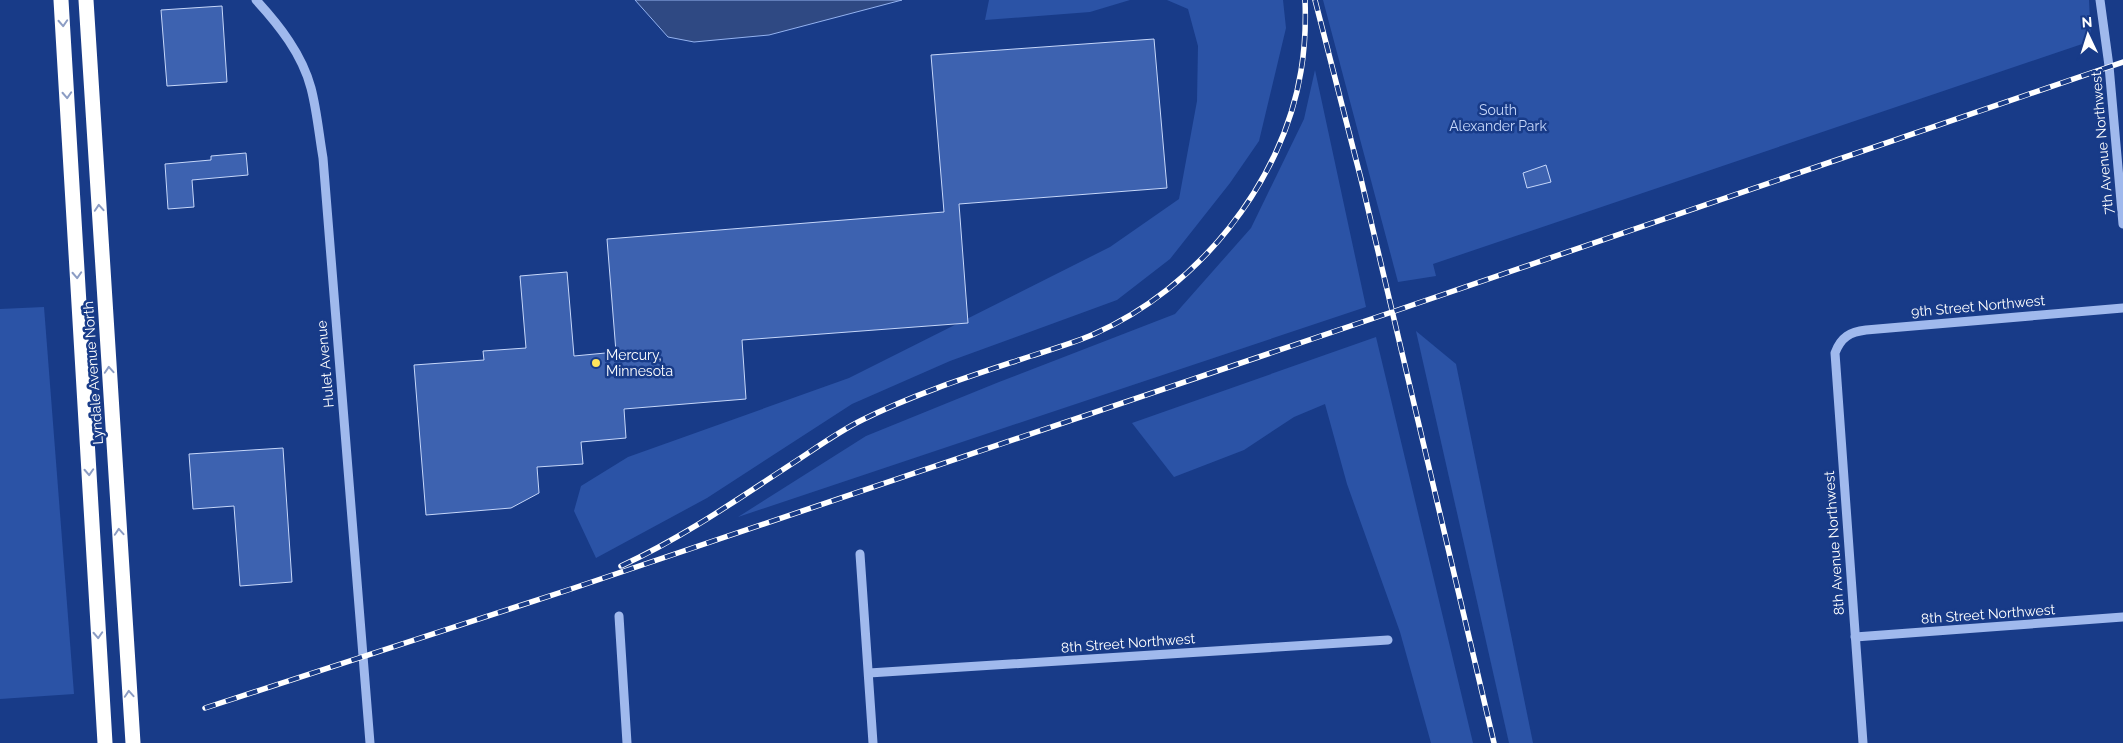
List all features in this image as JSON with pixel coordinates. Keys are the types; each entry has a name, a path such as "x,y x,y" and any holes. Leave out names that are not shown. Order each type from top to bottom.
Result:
{"highway":[{"name":"Lyndale Avenue North","path":"61,0 105,743"},
{"name":"Lyndale Avenue North","path":"86,0 133,743"}],"street":[{"name":"Hulet Avenue","path":"256,0 273,19 299,57 311,88 323,158 370,743"},
{"name":"7th Avenue Northwest","path":"2100,0 2110,66 2123,224"},
{"name":"9th Street Northwest","path":"1839,342 1852,332 1866,330 2123,308"},
{"name":"8th Avenue Northwest","path":"1839,342 1835,353 1863,743"},
{"path":"860,554 873,743"},
{"path":"619,616 627,743"},
{"name":"8th Street Northwest","path":"1855,637 2123,617"},
{"name":"8th Street Northwest","path":"869,673 1388,640"}],"green space":[{"path":"989,0 1130,0 1090,12 985,20"},
{"path":"1167,0 1283,0 1286,28 1259,141 1230,183 1170,259 1117,300 950,361 852,404 707,498 596,558 574,511 581,486 628,457 849,378 1110,247 1179,199 1197,101 1198,46 1188,9"},
{"name":"South Alexander Park","path":"1323,0 2089,0 2091,41 1433,264 1436,276 1398,282"},
{"path":"1315,70 1366,307 738,517 866,436 1175,314 1251,228 1304,119"},
{"path":"44,307 74,694 0,699 0,309"},
{"path":"1416,331 1456,364 1533,743 1509,743"},
{"path":"1376,337 1473,743 1431,743 1400,632 1347,484 1325,404 1294,417 1244,450 1174,477 1132,423"}],"shaded area":[{"path":"635,0 902,0 769,35 694,42 668,37"}],"building":[{"path":"222,6 227,82 167,86 161,10"},
{"name":"Mercury, Minnesota","path":"1154,39 1167,188 959,204 968,323 742,340 746,399 624,409 626,438 581,442 583,464 537,467 539,493 511,508 426,515 414,365 484,360 483,351 526,348 520,276 567,272 574,356 616,352 607,239 944,212 931,55"},
{"path":"246,153 248,175 192,180 194,207 168,209 165,164 211,160 211,156"},
{"path":"1546,165 1551,182 1527,188 1523,173"},
{"path":"283,448 292,582 240,586 234,506 193,509 189,454"}],"railway":[{"path":"621,566 688,531 862,420 903,401 945,385 1094,334 1132,314 1167,290 1200,261 1229,228 1255,192 1276,153 1291,113 1301,71 1305,36 1305,0"},
{"path":"1315,0 1361,179 1494,743"},
{"path":"205,708 571,589 1392,312 2123,62"}],"place":[{"name":"Mercury, Minnesota","path":"596,363"}]}
